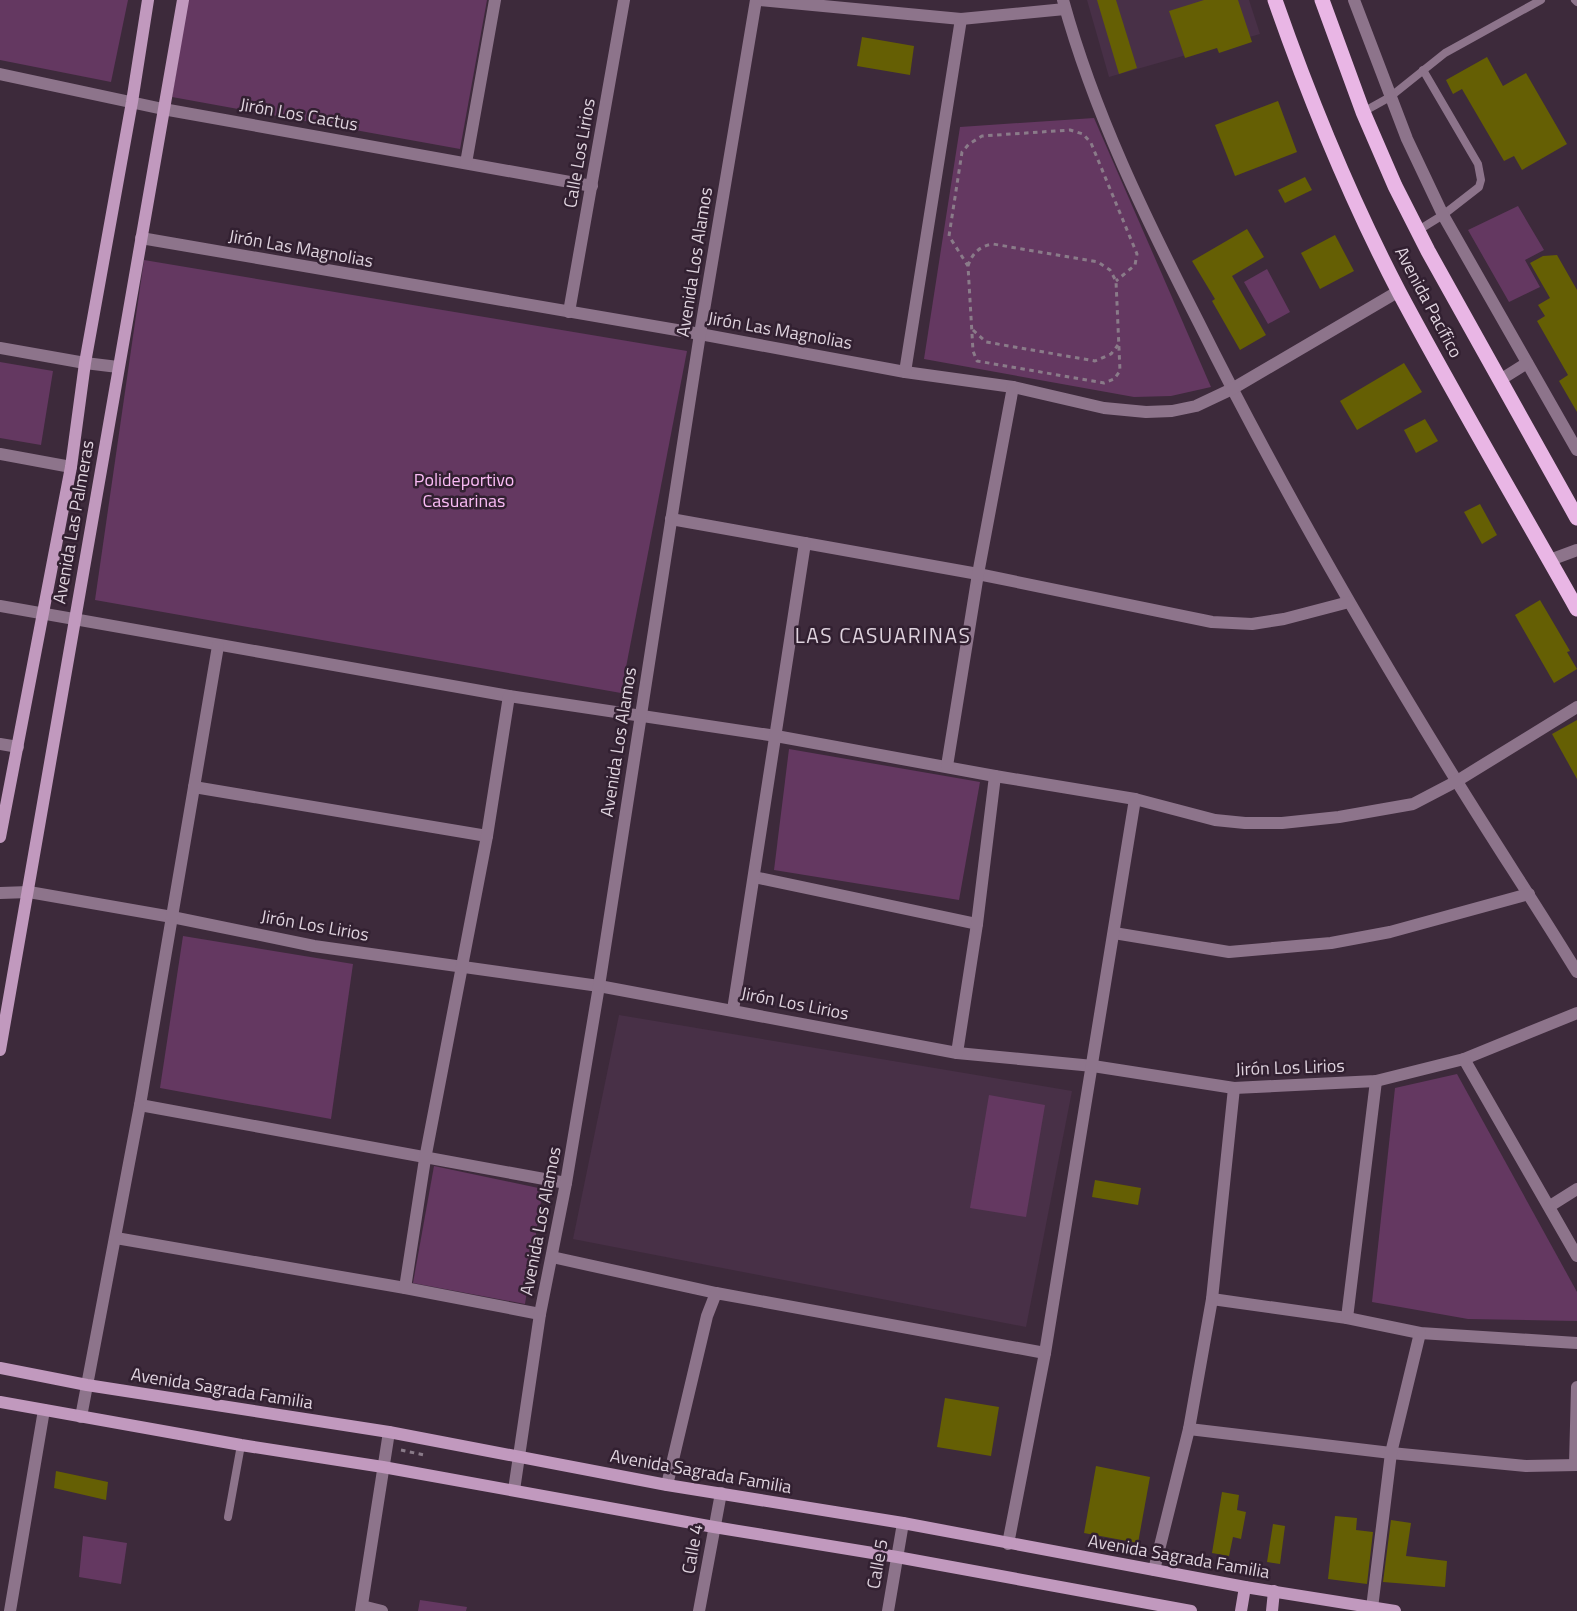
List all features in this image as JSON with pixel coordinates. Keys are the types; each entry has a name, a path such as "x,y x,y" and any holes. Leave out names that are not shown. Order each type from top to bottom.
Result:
{"main road":[{"name":"Avenida Las Palmeras","path":"0,837 70,467 85,363 148,0"},
{"name":"Avenida Las Palmeras","path":"0,1050 183,0"},
{"name":"Avenida Pacífico","path":"1275,0 1304,82 1347,183 1399,291 1577,609"},
{"name":"Avenida Pacífico","path":"1322,0 1363,112 1417,231 1577,518"},
{"name":"Avenida Sagrada Familia","path":"0,1368 87,1385 389,1432 667,1485 903,1523 1245,1587 1395,1611"},
{"path":"0,1402 897,1557 1191,1611"},
{"path":"1241,1611 1245,1587"},
{"path":"1272,1611 1274,1591"}],"street":[{"path":"466,162 495,0"},
{"name":"Calle Los Lirios","path":"569,312 624,0"},
{"path":"758,0 961,19 1064,4 1098,109 1139,204 1232,389 1349,602 1457,781 1577,972"},
{"name":"Avenida Los Alamos","path":"514,1490 540,1314 566,1183 599,986 700,334 758,0"},
{"path":"1354,0 1407,139 1443,215 1577,450"},
{"path":"905,372 961,19"},
{"name":"Jirón Los Cactus","path":"0,74 164,109 592,186"},
{"name":"Jirón Las Magnolias","path":"141,238 700,334 905,372 1013,387 1104,408 1146,412 1172,411 1196,406 1232,389 1399,291"},
{"path":"0,348 85,363 118,366"},
{"path":"1500,380 1527,363"},
{"path":"947,766 978,574 1013,387"},
{"path":"0,454 70,467"},
{"path":"671,519 978,574 1212,622 1252,624 1284,619 1349,602"},
{"path":"733,1010 805,543"},
{"path":"1550,560 1577,550"},
{"path":"0,606 508,696 776,736 995,776 1135,798 1215,820 1245,823 1282,823 1339,817 1413,804 1457,781 1577,707"},
{"path":"81,1417 140,1106 218,646"},
{"path":"405,1288 425,1159 487,836 508,696"},
{"path":"0,744 18,747"},
{"path":"957,1053 977,924 995,776"},
{"path":"194,787 487,836"},
{"path":"1008,1544 1045,1353 1135,798"},
{"path":"754,877 977,924"},
{"name":"Jirón Los Lirios","path":"0,893 29,892 172,917 314,946 599,986 957,1053 1093,1066 1233,1088 1376,1081 1464,1059 1577,1013"},
{"path":"1114,933 1229,952 1331,943 1390,932 1530,894"},
{"path":"1464,1059 1577,1256"},
{"path":"1347,1318 1376,1081"},
{"path":"1154,1570 1189,1429 1212,1299 1233,1088"},
{"path":"140,1106 566,1183"},
{"path":"1550,1206 1577,1189"},
{"path":"116,1238 540,1314"},
{"path":"552,1257 716,1293 1045,1353"},
{"path":"667,1485 707,1316 716,1293"},
{"path":"1212,1299 1347,1318 1420,1333 1577,1342"},
{"path":"1371,1608 1391,1453 1420,1333"},
{"path":"1189,1429 1391,1453 1526,1466 1576,1465 1577,1387"},
{"path":"10,1611 44,1410"},
{"path":"382,1611 362,1609 389,1432"},
{"name":"Calle 4","path":"699,1611 721,1493"},
{"name":"Calle 5","path":"888,1611 903,1523"}],"lane":[{"path":"1363,112 1390,97 1445,53 1541,0"},
{"path":"1417,231 1443,215 1479,187 1480,172 1423,70"},
{"path":"228,1517 241,1445"}],"path":[{"path":"968,266 952,242 949,232 962,152 965,148 982,136 1076,131 1091,142 1137,254 1136,265 1116,282"},
{"path":"993,244 1098,262 1110,270 1116,282 1120,371 1104,383 980,362 974,356 972,343 968,266 974,253 981,247 993,244"},
{"path":"972,328 986,342 1095,361 1111,354 1118,343"},
{"path":"972,343 982,340"},
{"path":"1111,354 1119,357"}],"shaded area":[{"path":"1087,0 1249,0 1260,34 1109,77"},
{"path":"619,1015 1072,1091 1026,1327 573,1239"}],"green space":[{"path":"0,0 128,0 111,82 0,60"},
{"path":"188,0 487,0 460,149 172,97"},
{"path":"1094,118 1211,387 1171,396 1134,397 924,359 960,127"},
{"path":"1518,206 1544,250 1525,260 1540,287 1509,302 1468,230"},
{"name":"Polideportivo Casuarinas","path":"144,260 687,351 621,693 95,600"},
{"path":"1267,269 1290,312 1268,324 1244,282"},
{"path":"0,362 53,371 41,445 0,438"},
{"path":"789,749 980,782 959,900 774,870"},
{"path":"183,936 353,964 331,1119 160,1088"},
{"path":"1457,1074 1577,1292 1577,1321 1468,1319 1372,1302 1395,1088"},
{"path":"989,1095 1045,1105 1026,1217 970,1208"},
{"path":"434,1166 543,1189 525,1304 413,1283"},
{"path":"83,1536 127,1543 121,1584 79,1577"},
{"path":"420,1600 467,1607 466,1611 418,1611"}],"building":[{"path":"1097,0 1116,0 1137,68 1119,74"},
{"path":"1204,0 1238,0 1252,42 1219,53 1217,48 1185,58 1169,11"},
{"path":"862,37 914,46 910,75 857,66"},
{"path":"1487,57 1503,86 1526,73 1567,144 1522,170 1514,156 1504,161 1462,89 1453,94 1446,80"},
{"path":"1278,101 1297,152 1235,176 1215,125"},
{"path":"1305,177 1312,190 1285,203 1278,190"},
{"path":"1247,229 1264,257 1232,276 1266,335 1240,350 1212,301 1215,299 1192,261"},
{"path":"1335,235 1354,271 1320,289 1301,253"},
{"path":"1557,255 1577,290 1577,412 1559,381 1568,375 1537,321 1545,316 1538,305 1550,298 1530,263 1543,256"},
{"path":"1404,363 1422,392 1357,430 1340,401"},
{"path":"1425,419 1438,441 1416,453 1404,430"},
{"path":"1480,504 1497,535 1482,544 1464,512"},
{"path":"1540,600 1570,651 1567,652 1577,669 1554,683 1515,615"},
{"path":"1577,720 1577,779 1552,734"},
{"path":"1095,1180 1141,1188 1138,1205 1092,1197"},
{"path":"945,1398 999,1407 991,1456 937,1447"},
{"path":"1096,1466 1150,1477 1138,1543 1084,1533"},
{"path":"56,1471 108,1482 106,1500 54,1488"},
{"path":"1222,1492 1239,1495 1237,1510 1246,1512 1241,1539 1233,1537 1229,1556 1212,1553"},
{"path":"1335,1516 1357,1518 1356,1530 1373,1532 1367,1584 1328,1579"},
{"path":"1391,1520 1411,1523 1406,1556 1447,1561 1445,1587 1383,1582"},
{"path":"1273,1524 1285,1526 1280,1564 1267,1562"}],"district":[{"name":"LAS CASUARINAS","path":"883,635"}]}
